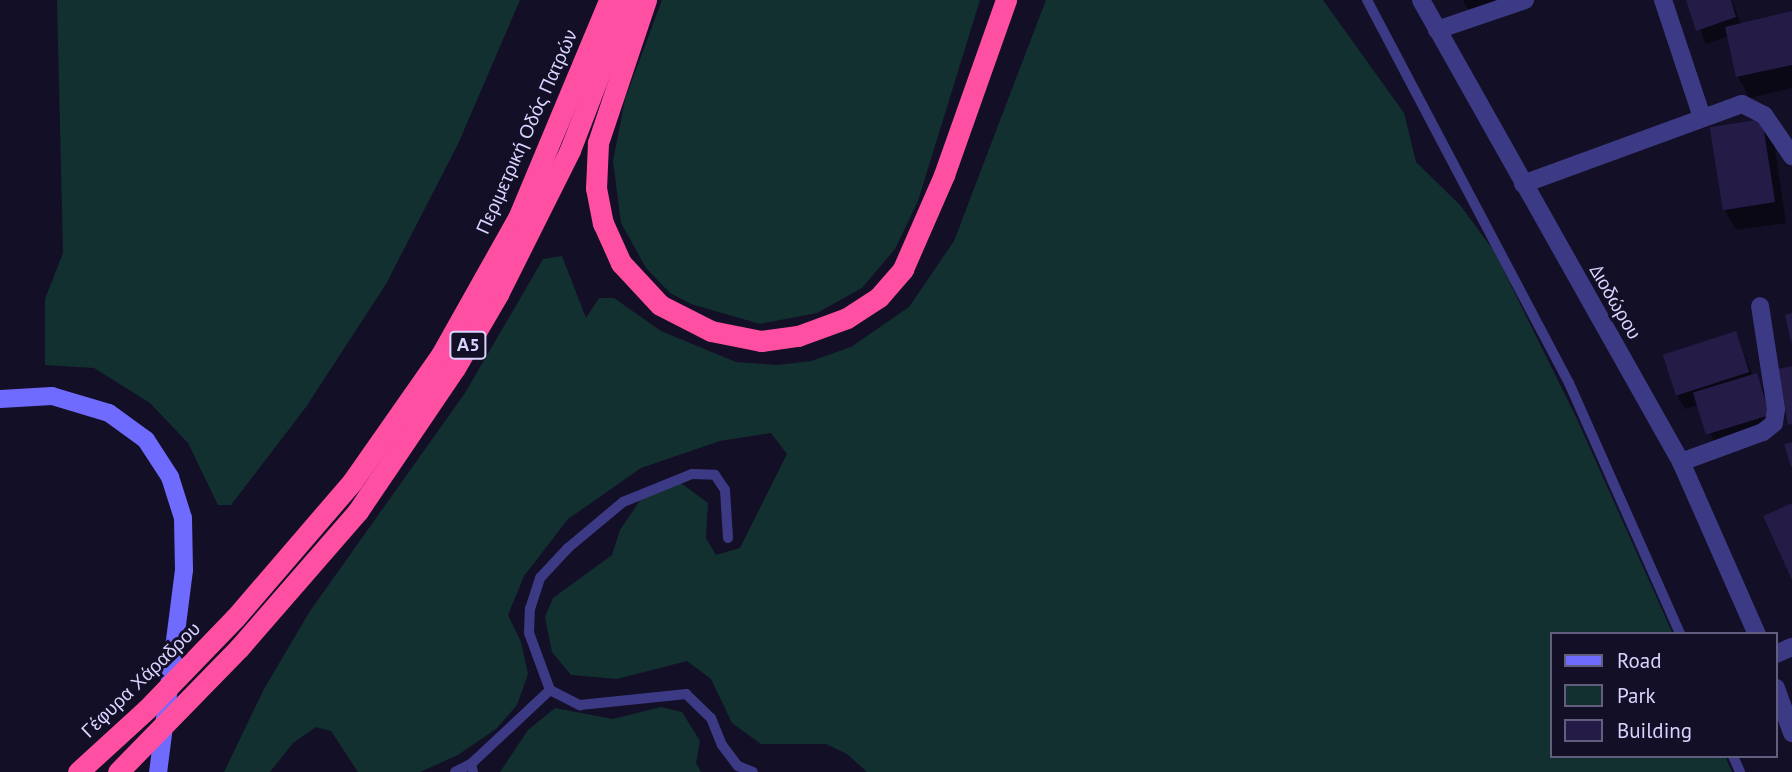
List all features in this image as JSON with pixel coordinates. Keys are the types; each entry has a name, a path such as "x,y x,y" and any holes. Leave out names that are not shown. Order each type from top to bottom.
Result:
{"highway":[{"name":"Περιμετρική Οδός Πατρών","path":"235,618 352,482 441,355 518,218 609,0"},
{"name":"Α5","path":"118,772 239,648 358,510 455,368 498,294 565,161 628,0"},
{"path":"646,0 598,143 596,188 603,223 621,263 660,305 711,331 761,341 798,336 847,318 879,297 904,269 944,175 1006,0"},
{"name":"Γέφυρα Χάραδρου","path":"78,772 147,709 235,618"}],"main road":[{"path":"0,399 52,396 87,404 128,424 159,457 178,496 184,570 158,772"}],"street":[{"name":"Διοδώρου","path":"1421,0 1681,462 1756,632"},
{"path":"1437,30 1525,0"},
{"path":"1663,0 1702,117"},
{"path":"1523,184 1742,104 1754,106 1792,156"},
{"path":"1681,462 1763,432 1774,423 1776,410 1760,306"},
{"path":"1778,693 1791,728"}],"lane":[{"path":"1367,0 1527,296 1614,478 1680,632"},
{"path":"728,538 725,490 715,475 692,474 623,502 577,540 540,578 530,609 529,634 550,690 580,705 686,694 711,718 722,745 738,766 752,772"},
{"path":"454,772 472,768 550,690"}],"green space":[{"path":"57,0 520,0 458,144 386,284 306,407 231,505 218,505 188,443 150,403 94,368 45,365 45,299 63,253"},
{"path":"662,0 980,0 918,201 895,249 862,288 817,313 760,324 691,304 670,293 646,268 621,223 613,161 625,99"},
{"path":"1046,0 1323,0 1404,113 1416,162 1460,205 1494,251 1577,419 1672,632 1550,632 1550,758 1726,758 1732,772 867,772 847,754 826,744 761,744 732,723 711,679 687,661 617,679 571,675 552,652 545,617 553,598 612,555 620,530 641,499 681,483 708,503 706,538 716,555 740,548 787,454 771,433 720,441 641,468 568,519 524,576 508,615 521,642 528,674 517,705 496,729 458,755 420,772 358,772 331,731 316,727 293,743 270,772 224,772 264,689 310,611 465,393 543,259 562,256 586,318 599,298 614,298 661,331 736,362 777,365 811,361 851,347 909,307 954,241"},
{"path":"661,707 682,712 700,741 696,763 701,772 500,772 528,730 555,708 613,719"}],"building":[{"path":"1686,0 1731,0 1736,17 1696,31"},
{"path":"1792,11 1792,65 1736,77 1725,27"},
{"path":"1762,119 1775,202 1723,210 1710,127"},
{"path":"1792,313 1792,341 1791,342 1785,315"},
{"path":"1736,331 1749,372 1676,396 1663,355"},
{"path":"1792,366 1792,424 1788,425 1778,369"},
{"path":"1757,373 1770,415 1706,435 1693,393"},
{"path":"1792,442 1792,467 1791,467 1784,444"},
{"path":"1792,503 1792,580 1763,516"}]}
